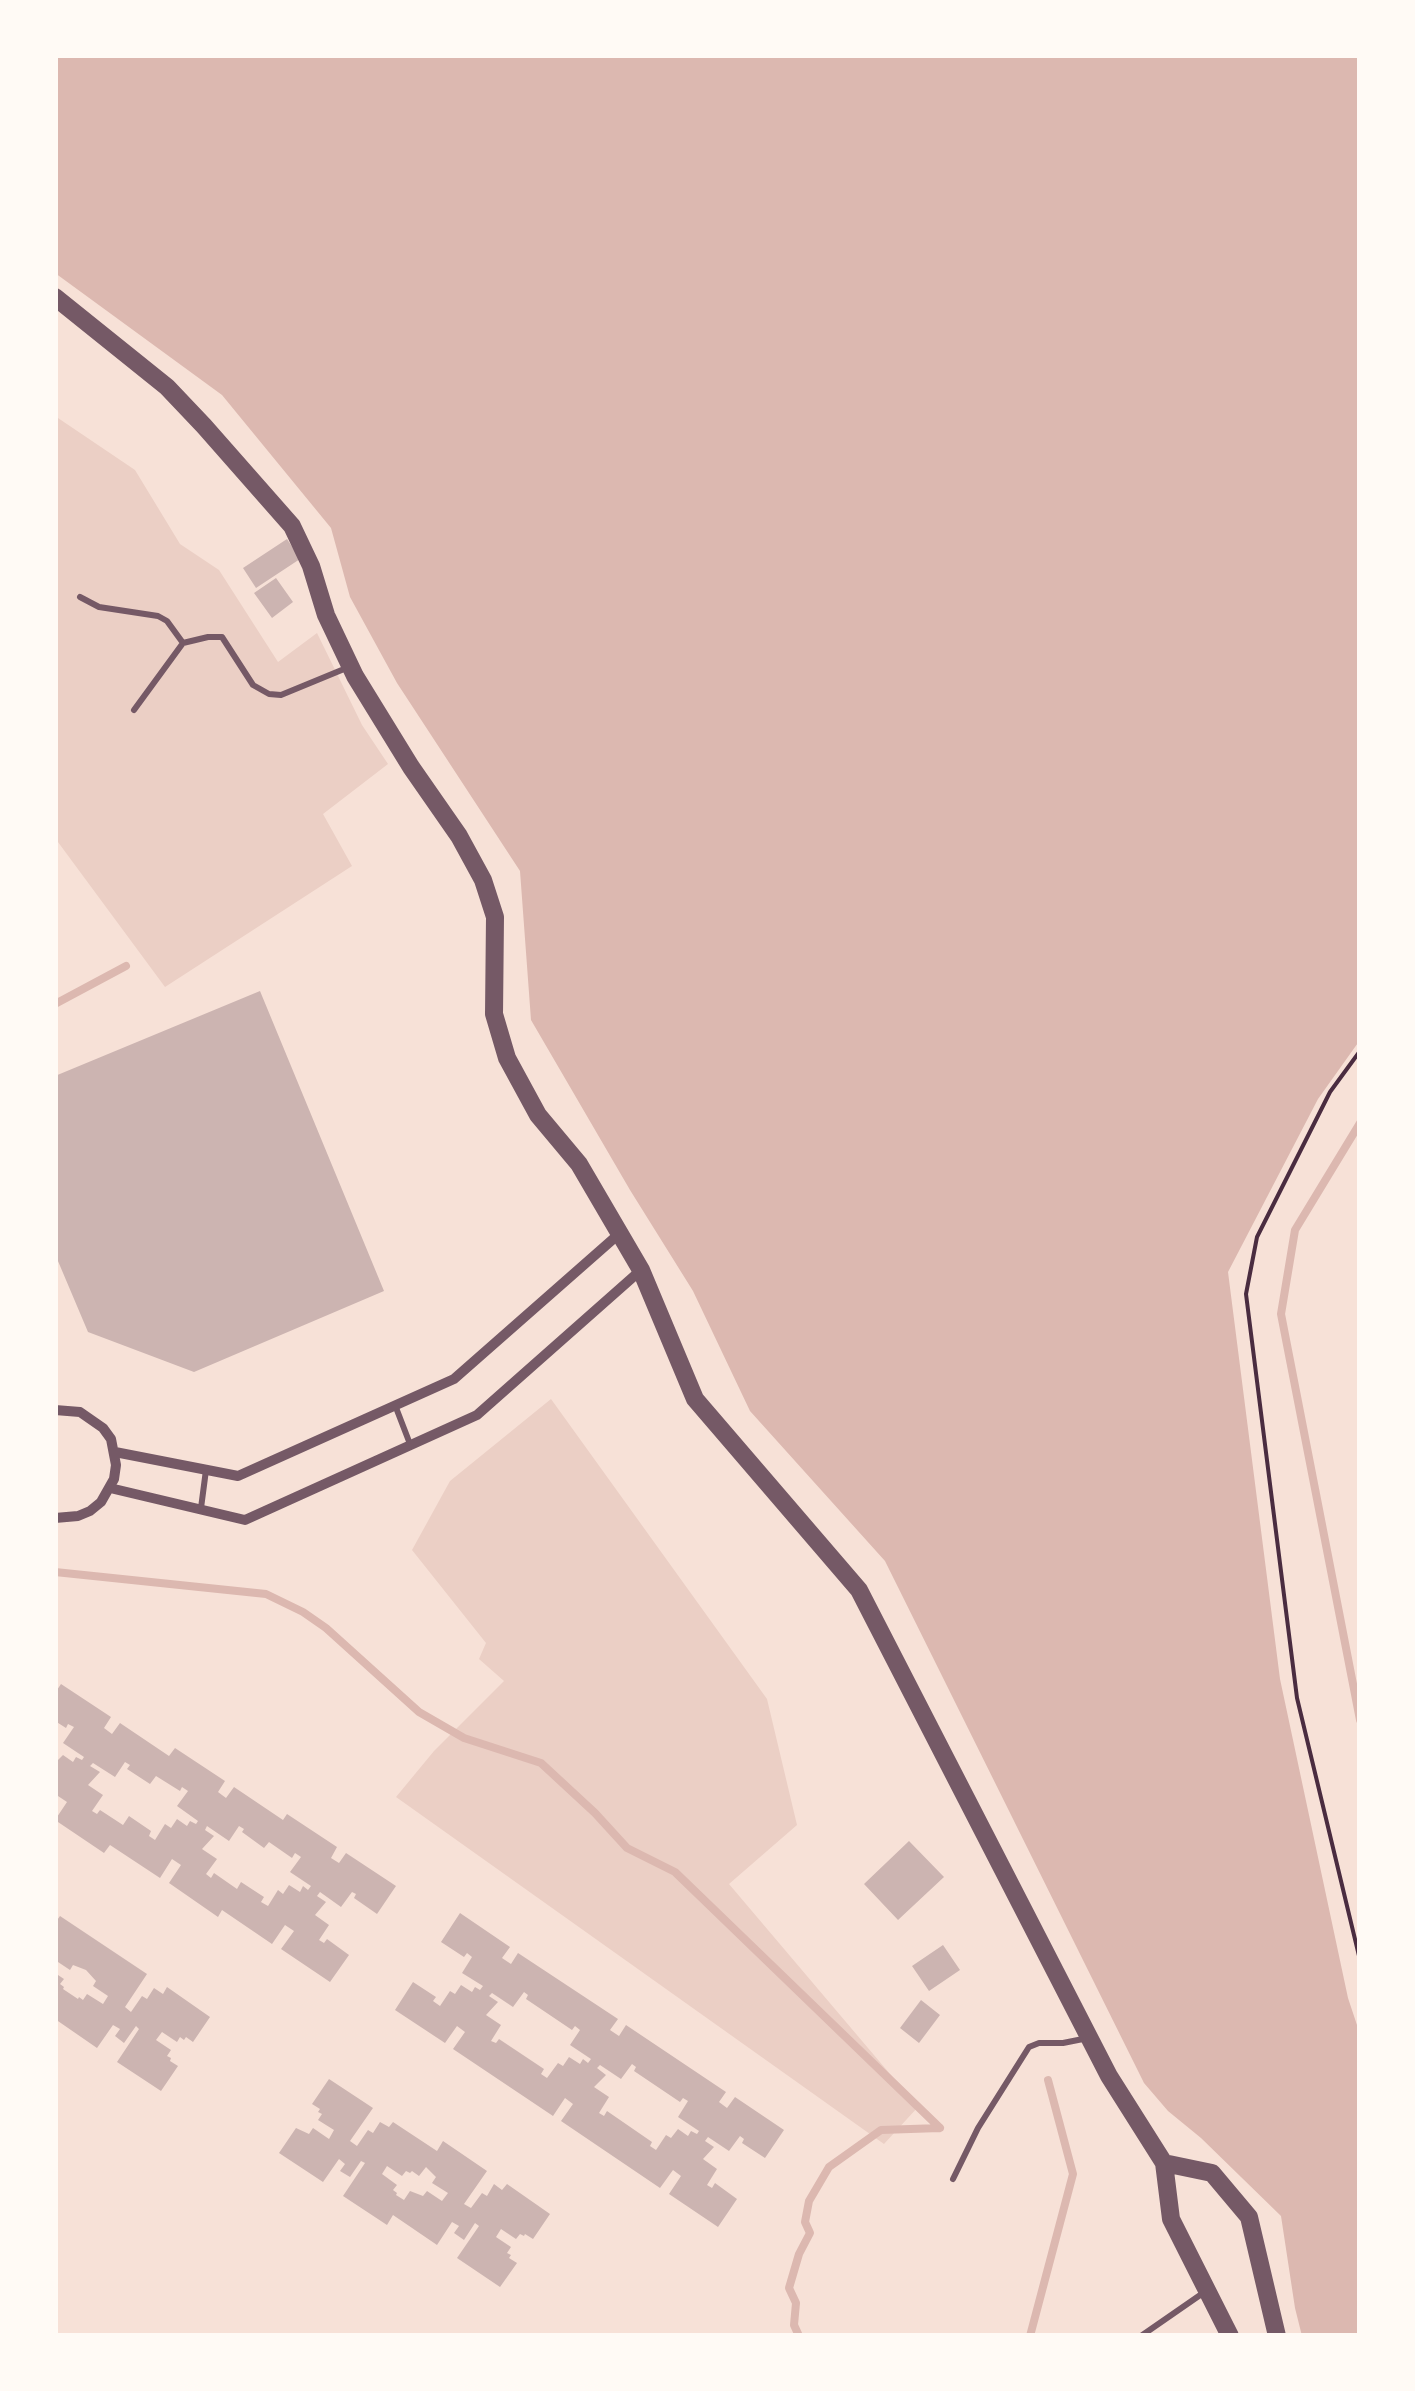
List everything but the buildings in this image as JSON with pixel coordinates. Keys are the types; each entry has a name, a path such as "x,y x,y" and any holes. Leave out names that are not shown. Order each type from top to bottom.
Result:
{"street":[{"path":"55,297 167,387 292,526 350,666 483,880 496,916 494,1014 507,1058 538,1114 579,1164 641,1270 695,1399 859,1590 1109,2076 1164,2163 1171,2219 1230,2336"},
{"path":"115,1452 238,1476 454,1379 620,1233"},
{"path":"110,1488 244,1520 477,1415 641,1270"},
{"path":"55,1398 59,1410 80,1412 92,1418 111,1439 116,1466 101,1502 78,1516 55,1518"},
{"path":"1164,2163 1212,2173 1249,2217 1278,2336"}],"lane":[{"path":"80,597 99,607 167,620 183,643"},
{"path":"134,710 183,643 208,637 222,637 253,684 269,694 281,694 350,666"},
{"path":"395,1405 410,1445"},
{"path":"201,1510 206,1470"},
{"path":"953,2180 978,2128 1029,2048 1039,2043 1089,2038"},
{"path":"1142,2336 1207,2290"}],"path":[{"path":"1360,1052 1330,1092 1257,1237 1246,1294 1297,1698 1360,1960"}],"shaded area":[{"path":"55,55 1360,55 1360,1040 1318,1099 1228,1272 1280,1679 1348,1998 1360,2034 1360,2336 1302,2336 1281,2216 1168,2111 1144,2083 885,1561 750,1411 693,1291 531,1020 520,871 397,683 350,597 331,528 222,395 55,273"},
{"path":"55,416 135,470 180,544 219,570 278,662 317,633 362,725 388,764 323,814 352,866 165,987 55,838"},
{"path":"551,1399 767,1699 797,1825 729,1884 918,2107 884,2144 396,1797 434,1751 504,1681 479,1659 486,1643 412,1550 450,1481"}],"waterway":[{"path":"55,1004 126,966"},
{"path":"1360,1123 1295,1230 1281,1314 1360,1720"},
{"path":"55,1572 266,1594 303,1612 419,1712 464,1738 541,1763 627,1848 675,1872 940,2128"},
{"path":"1030,2336 1073,2174 1048,2080"},
{"path":"799,2336 794,2325 796,2303 789,2288 810,2233 805,2222 809,2201 829,2167 881,2130 940,2128"}]}
